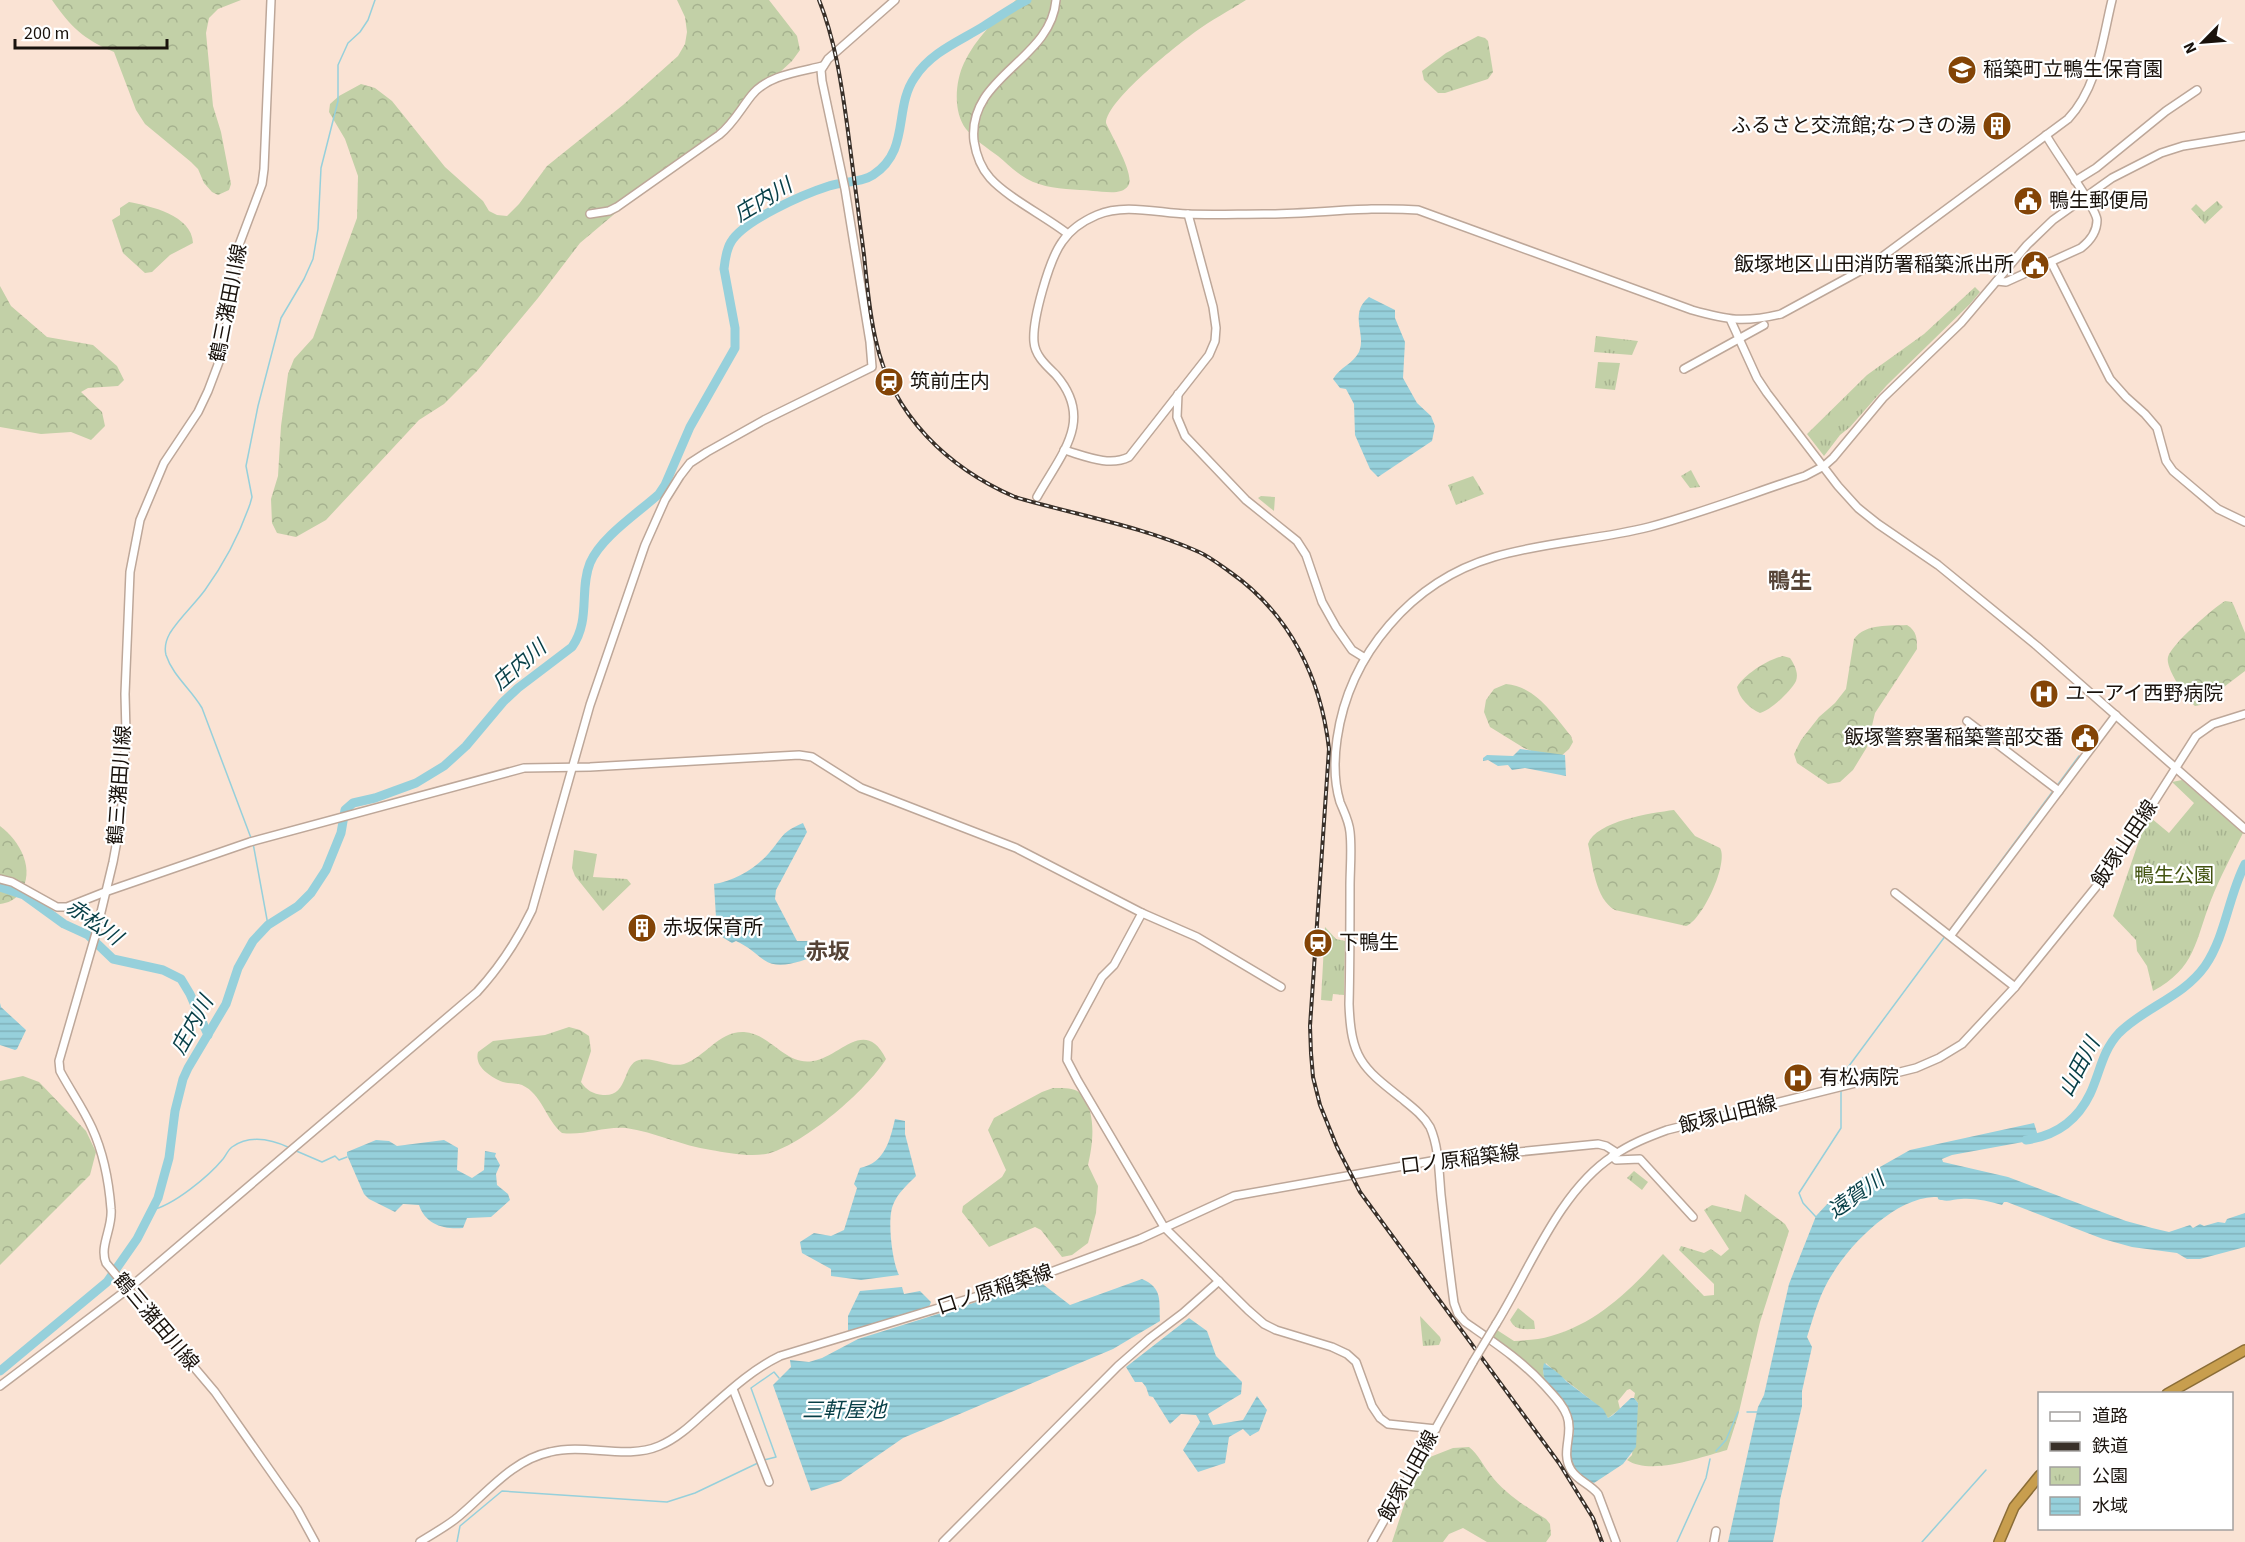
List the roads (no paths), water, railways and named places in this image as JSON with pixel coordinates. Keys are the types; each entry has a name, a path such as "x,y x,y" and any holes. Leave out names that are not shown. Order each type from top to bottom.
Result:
{"highway":[{"path":"2171,1392 2245,1350"},
{"path":"1999,1542 2014,1507 2038,1477"}],"street":[{"name":"鶴三潴田川線","path":"271,0 262,184 239,245 224,348 198,412 164,463 140,520 128,605 123,798 113,862 80,993 58,1061 60,1071 91,1126 98,1145 111,1209 111,1227 104,1247 106,1263 215,1392 297,1509 315,1542"},
{"path":"590,214 609,211 617,207 729,128 752,94 765,84 778,78 823,66 895,0"},
{"path":"1037,496 1074,428 1074,408 1069,393 1038,356 1034,345 1034,330 1054,256 1068,234 1098,214 1117,210 1188,214 1268,214 1392,208 1418,210 1692,310 1731,321 1763,318 1781,314 1861,271 2068,119 2089,90 2112,0"},
{"path":"1056,4 1047,28 1033,49 994,83 985,96 978,108 974,133 977,154 989,177 1000,188 1068,234"},
{"path":"0,1386 125,1286 477,992 498,970 532,910 590,705 645,545 665,500 690,463 764,420 872,367 845,189 822,81 823,66"},
{"path":"2075,181 2089,173 2166,111 2197,90"},
{"path":"1997,281 2006,282 2081,248 2092,235 2097,219 2085,195 2046,135"},
{"path":"1616,1542 1598,1494 1576,1477 1568,1465 1566,1452 1571,1427 1561,1405 1520,1360 1465,1322 1458,1314 1454,1303 1432,1133 1426,1120 1413,1107 1367,1070 1356,1051 1350,1028 1350,840 1348,821 1336,788 1335,770 1342,712 1354,679 1365,658 1398,614 1418,596 1445,578 1470,566 1517,552 1648,527 1805,476 1824,466 1857,431 1883,398 1961,323 2027,245 2053,220 2085,195 2126,169 2161,153 2183,146 2245,136"},
{"path":"1064,450 1111,462 1120,462 1129,457 1209,355 1215,341 1213,307 1188,214"},
{"path":"2051,262 2110,379 2126,398 2153,422 2157,428 2166,460 2173,471 2218,509 2245,522"},
{"path":"1731,321 1762,386 1848,497 1870,518 1938,565 2037,646 2176,766 2245,830"},
{"path":"1684,369 1764,325"},
{"path":"1179,391 1177,417 1185,436 1246,500 1297,541 1306,555 1322,602 1336,627 1352,650 1365,658"},
{"name":"飯塚山田線","path":"1372,1542 1559,1213 1586,1180 1614,1155 1635,1142 1667,1130 1916,1068 1962,1044 2015,987 2104,877 2189,745 2204,729 2245,714"},
{"path":"1951,935 2116,716"},
{"path":"1967,721 2059,791"},
{"path":"0,879 12,882 57,907 67,907 250,842 524,768 799,754 809,756 861,788 1016,848 1142,913 1197,937 1281,987"},
{"path":"1895,893 2015,987"},
{"path":"1142,913 1114,965 1102,977 1068,1040 1067,1060 1078,1082 1164,1227 1219,1281 1264,1324 1347,1354 1356,1362 1372,1406 1380,1418 1388,1424 1436,1429"},
{"name":"口ノ原稲築線","path":"420,1542 456,1519 509,1472 531,1459 552,1451 568,1449 630,1451 658,1446 688,1427 750,1373 780,1356 1022,1283 1140,1239 1234,1196 1437,1160 1598,1144 1606,1146 1616,1160 1630,1158 1640,1160 1694,1217"},
{"path":"943,1542 1118,1366 1219,1281"},
{"path":"734,1389 770,1482"},
{"path":"1714,1542 1716,1531"}],"water":[{"path":"1369,297 1395,310 1395,318 1405,342 1403,378 1417,403 1431,416 1435,426 1432,441 1378,477 1370,469 1355,435 1354,404 1346,389 1340,388 1333,379 1359,352 1361,345 1360,310"},
{"path":"1520,749 1565,755 1566,776 1525,768 1512,770 1508,765 1498,766 1488,760 1483,761 1487,755 1513,756"},
{"path":"803,823 807,832 776,890 775,899 797,941 809,941 820,955 777,965 764,960 740,943 736,941 732,943 717,934 714,884 736,877 750,869 769,853 786,832"},
{"path":"0,1003 1,1007 26,1030 15,1050 0,1045"},
{"path":"895,1119 905,1121 905,1134 916,1176 897,1197 891,1211 891,1240 899,1275 861,1280 831,1276 831,1269 802,1253 800,1242 814,1233 831,1236 844,1230 857,1188 854,1184 860,1168 881,1156"},
{"name":"遠賀川","path":"2034,1123 2039,1139 1952,1155 1942,1159 1943,1162 2008,1177 2126,1221 2169,1232 2190,1225 2193,1228 2200,1224 2204,1226 2218,1222 2225,1223 2227,1219 2245,1213 2245,1247 2200,1259 2187,1259 2177,1253 2132,1247 2103,1239 2007,1202 2002,1205 1976,1199 1947,1201 1934,1197 1920,1199 1890,1213 1863,1236 1841,1261 1828,1280 1815,1312 1807,1337 1812,1347 1802,1391 1802,1406 1780,1500 1773,1542 1728,1542 1758,1407 1764,1395 1789,1284 1816,1216 1829,1202 1864,1176 1910,1150"},
{"path":"376,1140 389,1141 397,1146 444,1140 458,1148 457,1170 472,1178 484,1170 485,1151 496,1153 495,1156 500,1165 496,1174 497,1185 508,1194 510,1200 491,1217 467,1218 463,1228 442,1227 436,1224 426,1217 419,1205 403,1204 395,1212 369,1199 364,1194 347,1155 347,1152"},
{"name":"三軒屋池","path":"1142,1279 1157,1291 1160,1321 1113,1349 903,1438 841,1481 811,1491 773,1385 791,1367 790,1360 809,1362 822,1358 858,1339 1040,1282 1070,1305"},
{"path":"902,1287 904,1294 920,1291 931,1302 929,1307 848,1331 848,1316 860,1291"},
{"path":"1189,1318 1207,1331 1216,1356 1242,1382 1241,1394 1208,1414 1213,1425 1243,1420 1257,1396 1267,1410 1259,1431 1250,1436 1243,1429 1229,1437 1225,1463 1198,1472 1183,1450 1200,1422 1196,1415 1181,1414 1170,1424 1153,1397 1149,1396 1146,1387 1142,1382 1135,1382 1126,1367"},
{"path":"1544,1363 1603,1409 1608,1418 1631,1398 1638,1403 1636,1447 1623,1464 1594,1483 1579,1476 1571,1466 1569,1457 1574,1426 1548,1386 1543,1371"}],"waterway":[{"path":"251,838 202,708 169,663 165,646 174,627 201,595 218,570 250,504 252,497 246,466 258,406 281,318 313,259 318,229 321,168 338,101 338,65 348,43 360,32 368,20 375,0"},
{"name":"庄内川","path":"0,1371 107,1282 137,1239 158,1198 169,1158 175,1111 188,1068 226,1004 238,968 253,941 268,925 298,906 311,893 326,870 341,833 345,810 353,803 375,798 416,783 444,766 466,746 503,702 518,688 572,647 581,626 587,573 595,553 611,535 659,494 690,427 735,348 735,328 724,269 731,242 748,225 790,201 829,186 873,175 885,165 892,154 908,89 922,68 946,48 1027,0"},
{"path":"2056,787 2079,756"},
{"path":"1949,931 2053,791"},
{"path":"253,843 268,925"},
{"name":"山田川","path":"2026,1140 2056,1131 2072,1119 2085,1104 2105,1055 2119,1033 2140,1016 2186,986 2205,966 2218,942 2245,864"},
{"name":"赤松川","path":"0,887 24,895 64,924 88,935 113,959 163,970 181,979 208,1035"},
{"path":"1841,1085 1843,1074 1946,935"},
{"path":"1816,1217 1803,1203 1799,1193 1841,1128 1841,1090"},
{"path":"151,1210 170,1203 200,1182 231,1148 239,1143 260,1140 275,1142 290,1148"},
{"path":"294,1150 322,1162 335,1156 339,1160 347,1157"},
{"path":"764,1460 776,1457 751,1388 774,1372 779,1378"},
{"path":"1716,1451 1726,1440 1738,1412"},
{"path":"1747,1412 1757,1412"},
{"path":"1677,1542 1706,1478 1710,1459"},
{"path":"457,1542 460,1526 502,1491 667,1502 695,1493 760,1462"},
{"path":"1922,1542 1986,1470"}],"railway":[{"path":"819,0 833,45 842,92 876,341 895,393 909,415 926,436 967,471 1015,497 1154,535 1207,556 1230,572 1270,607 1299,650 1319,697 1329,749 1310,1026 1313,1077 1320,1105 1337,1147 1360,1192 1559,1463 1593,1518 1602,1542"}],"place":[{"name":"稲築町立鴨生保育園","path":"1962,70"},
{"name":"ふるさと交流館;なつきの湯","path":"1997,126"},
{"name":"鴨生郵便局","path":"2028,201"},
{"name":"飯塚地区山田消防署稲築派出所","path":"2035,265"},
{"name":"筑前庄内","path":"889,382"},
{"name":"ユーアイ西野病院","path":"2044,694"},
{"name":"飯塚警察署稲築警部交番","path":"2085,738"},
{"name":"赤坂保育所","path":"642,928"},
{"name":"下鴨生","path":"1318,943"},
{"name":"有松病院","path":"1798,1078"}],"district":[{"name":"鴨生","path":"1790,581"},
{"name":"赤坂","path":"828,952"}],"park label":[{"name":"鴨生公園","path":"2174,876"}]}
